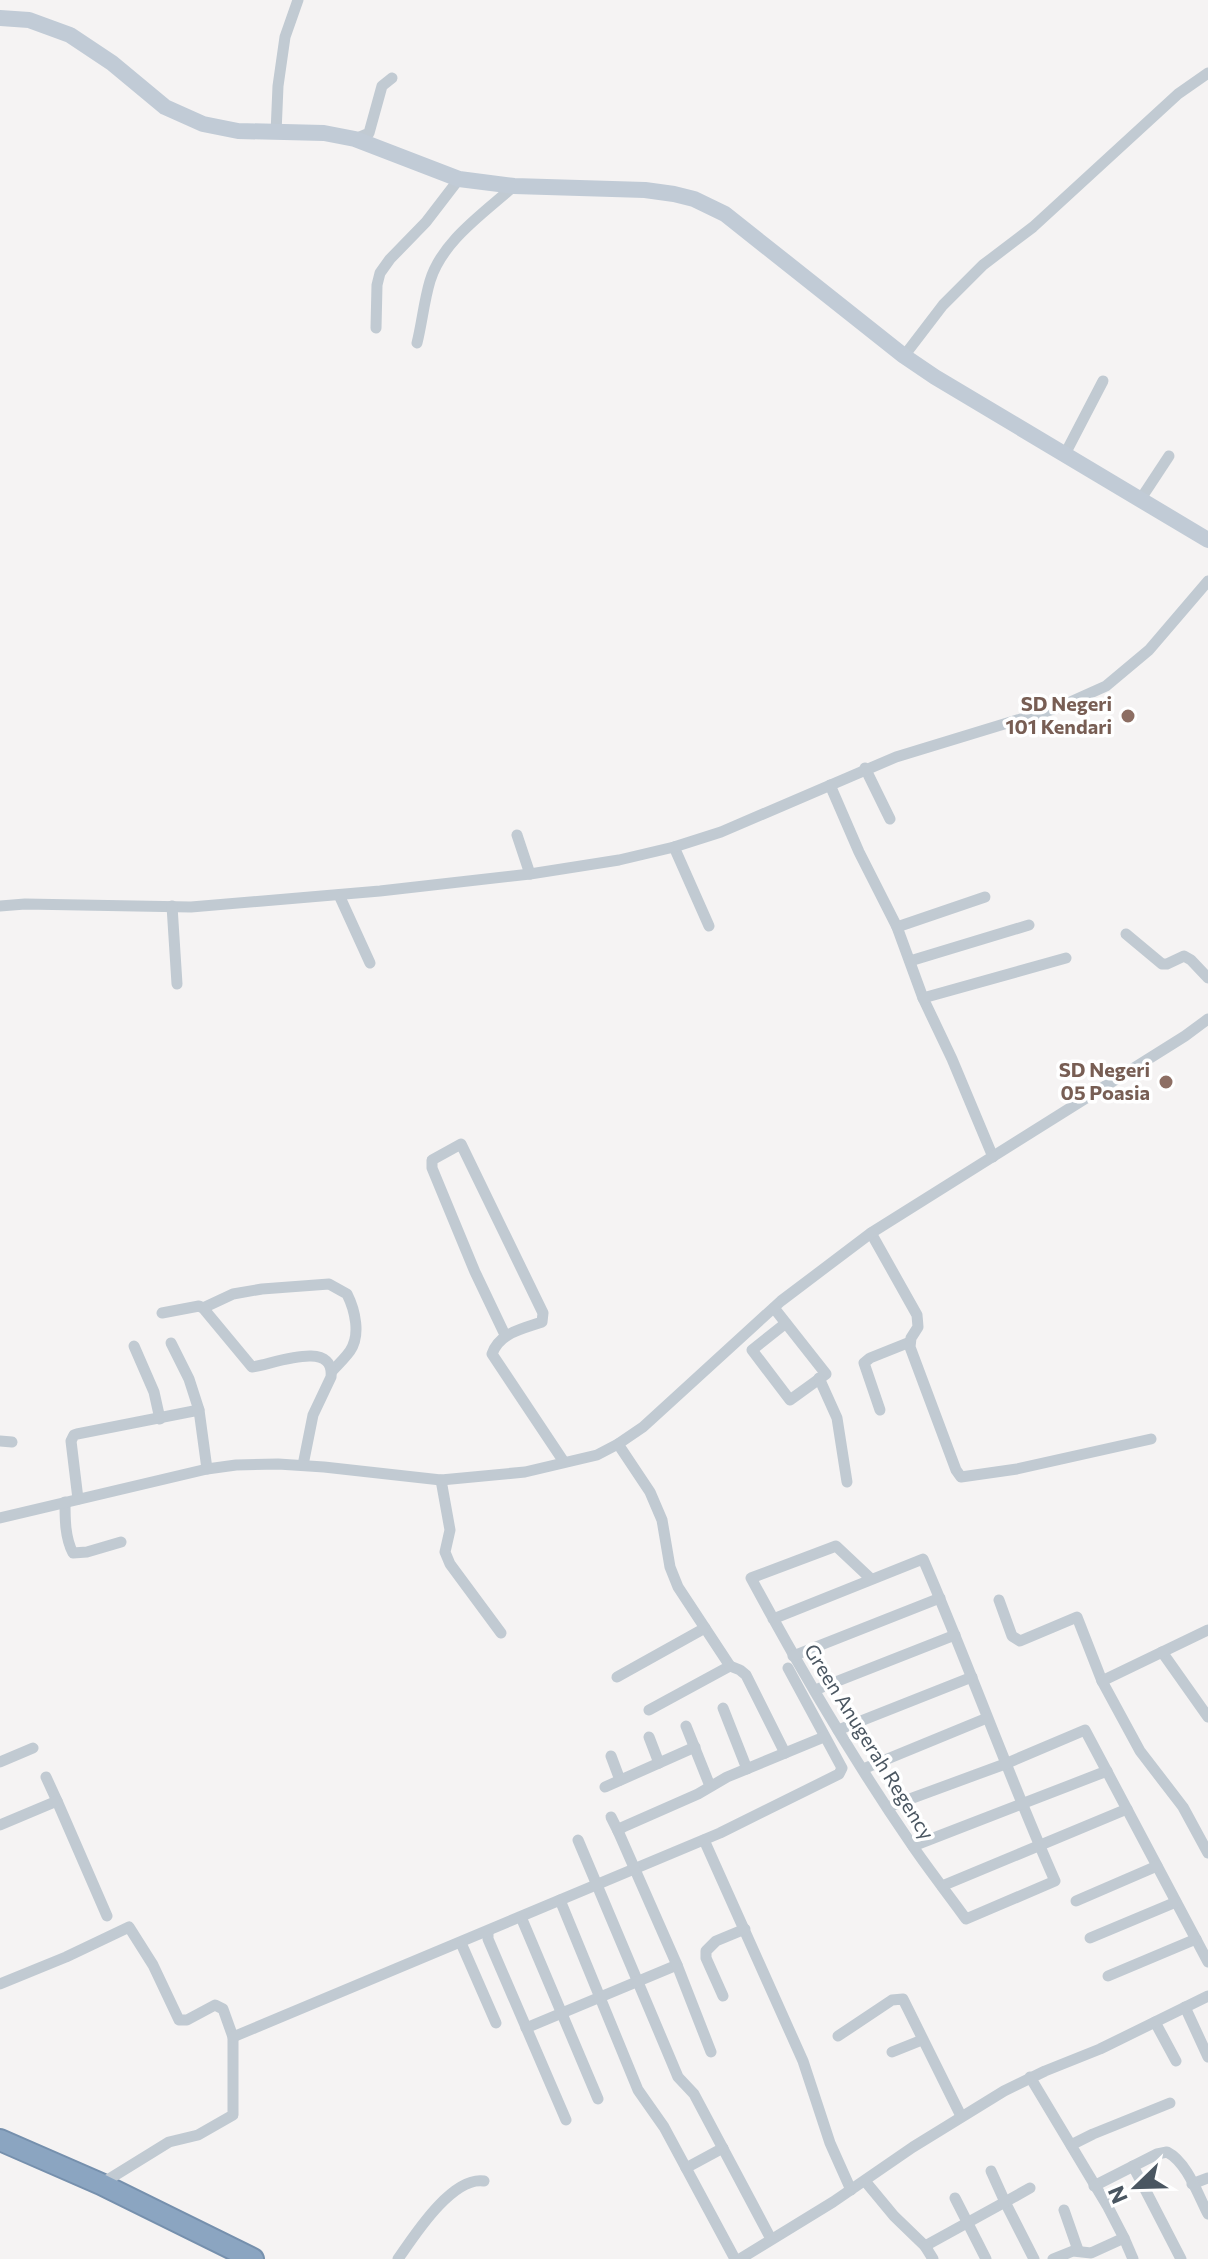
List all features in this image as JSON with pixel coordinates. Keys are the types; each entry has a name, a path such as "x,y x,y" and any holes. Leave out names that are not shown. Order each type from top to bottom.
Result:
{"highway":[{"path":"0,2140 101,2184 253,2259"},
{"path":"0,2151 151,2218 233,2259"}],"street":[{"path":"276,133 285,37 298,0"},
{"path":"0,18 29,20 70,35 112,63 165,107 203,124 238,131 324,133 355,139 459,179 514,186 645,190 674,194 707,204 769,247 904,356 1064,456 1208,540"},
{"path":"904,356 943,305 983,265 1033,227 1178,94 1208,73"},
{"path":"355,139 369,133 382,86 392,78"},
{"path":"376,328 380,273 426,222 459,179"},
{"path":"417,343 430,280 439,262 451,244 514,186"},
{"path":"1064,456 1103,381"},
{"path":"1140,500 1169,456"},
{"path":"0,906 191,907 339,895 530,874 619,860 674,847 721,832 865,768 1057,708 1106,686 1149,650 1208,581"},
{"path":"865,768 890,819"},
{"path":"830,785 897,927 923,998 993,1157"},
{"path":"517,835 530,874"},
{"path":"674,847 709,926"},
{"path":"339,895 370,963"},
{"path":"897,927 985,897"},
{"path":"172,906 177,984"},
{"path":"910,961 1029,925"},
{"path":"1126,934 1162,964 1184,956 1208,978"},
{"path":"923,998 1066,958"},
{"path":"0,1518 207,1469 236,1465 303,1465 441,1480 525,1472 597,1455 643,1427 774,1308 871,1233 1208,1019"},
{"path":"505,1335 432,1168 432,1160 461,1144 543,1313 542,1322 505,1335 495,1345 492,1354 564,1462"},
{"path":"871,1233 917,1315 918,1327 910,1347 961,1477 1017,1469 1151,1439"},
{"path":"203,1308 233,1294 262,1289 329,1284 347,1294 356,1323 352,1349 332,1371 327,1389 313,1415 303,1465"},
{"path":"162,1313 199,1306 203,1308 252,1367 298,1357 319,1357 328,1362 332,1371"},
{"path":"774,1308 786,1323 826,1374 790,1400 752,1350 786,1323"},
{"path":"880,1410 864,1363 910,1342"},
{"path":"171,1343 189,1379 199,1410 207,1469"},
{"path":"134,1346 154,1392 160,1419"},
{"path":"819,1378 837,1418 847,1482"},
{"path":"78,1499 72,1451 74,1435 199,1410"},
{"path":"618,1444 650,1492 662,1520 670,1567 678,1587 730,1666 746,1675 785,1753"},
{"path":"441,1480 450,1530 445,1552 450,1564 501,1633"},
{"path":"65,1502 73,1553 121,1542"},
{"name":"Green Anugerah Regency","path":"870,1578 836,1546 751,1578 838,1730 913,1846 966,1919 1055,1881 1039,1845"},
{"path":"773,1619 923,1559 1039,1845"},
{"path":"793,1656 940,1598"},
{"path":"999,1600 1012,1636 1020,1641 1077,1617 1102,1681 1140,1751 1183,1807 1208,1853"},
{"path":"617,1677 705,1628"},
{"path":"1102,1681 1208,1630"},
{"path":"815,1690 955,1635"},
{"path":"1162,1652 1208,1717"},
{"path":"649,1710 730,1666"},
{"path":"233,2037 704,1840 839,1774 842,1768 788,1668"},
{"path":"838,1730 972,1677"},
{"path":"723,1708 747,1769"},
{"path":"863,1769 987,1718"},
{"path":"686,1726 710,1786"},
{"path":"888,1807 1005,1764 1085,1730 1208,1962"},
{"path":"649,1737 659,1763"},
{"path":"618,1831 747,1769 824,1737"},
{"path":"605,1787 695,1747"},
{"path":"0,1762 33,1748"},
{"path":"611,1756 620,1780"},
{"path":"913,1846 1107,1771"},
{"path":"46,1777 107,1916"},
{"path":"0,1825 57,1801"},
{"path":"942,1886 1127,1809"},
{"path":"611,1817 677,1965 711,2052"},
{"path":"578,1840 678,2077 694,2094 771,2239"},
{"path":"704,1840 803,2061 830,2143 851,2190"},
{"path":"1076,1901 1157,1866"},
{"path":"560,1900 638,2090 655,2113 737,2259 851,2190 961,2116 1030,2077 1100,2049 1208,1996"},
{"path":"1090,1938 1176,1902"},
{"path":"521,1917 598,2099"},
{"path":"0,1984 102,1942 129,1927 179,2020 187,2020 218,2005 223,2009 233,2037 233,2115 198,2135 159,2147 101,2184"},
{"path":"723,1996 706,1958 706,1951 716,1941 745,1929"},
{"path":"488,1932 488,1939 566,2120"},
{"path":"1108,1976 1196,1939"},
{"path":"461,1943 496,2023"},
{"path":"526,2028 677,1965"},
{"path":"838,2036 892,2000 900,1998 905,2002 961,2116"},
{"path":"1185,2007 1208,2057"},
{"path":"1155,2022 1176,2061"},
{"path":"892,2052 922,2040"},
{"path":"1030,2077 1108,2207 1133,2259"},
{"path":"1071,2145 1170,2103"},
{"path":"686,2168 723,2148"},
{"path":"1094,2186 1157,2154 1167,2152 1173,2155 1208,2214"},
{"path":"1133,2166 1181,2259"},
{"path":"991,2171 1034,2259"},
{"path":"1192,2184 1208,2178"},
{"path":"398,2259 420,2227 457,2189 470,2182 484,2181"},
{"path":"865,2181 894,2216 925,2246 933,2259"},
{"path":"925,2246 1030,2188"},
{"path":"955,2198 986,2259"},
{"path":"1064,2210 1078,2250"},
{"path":"1053,2259 1078,2250 1091,2253 1124,2238"}],"place":[{"name":"SD Negeri 101 Kendari","path":"1128,716"},
{"name":"SD Negeri 05 Poasia","path":"1166,1082"}]}
